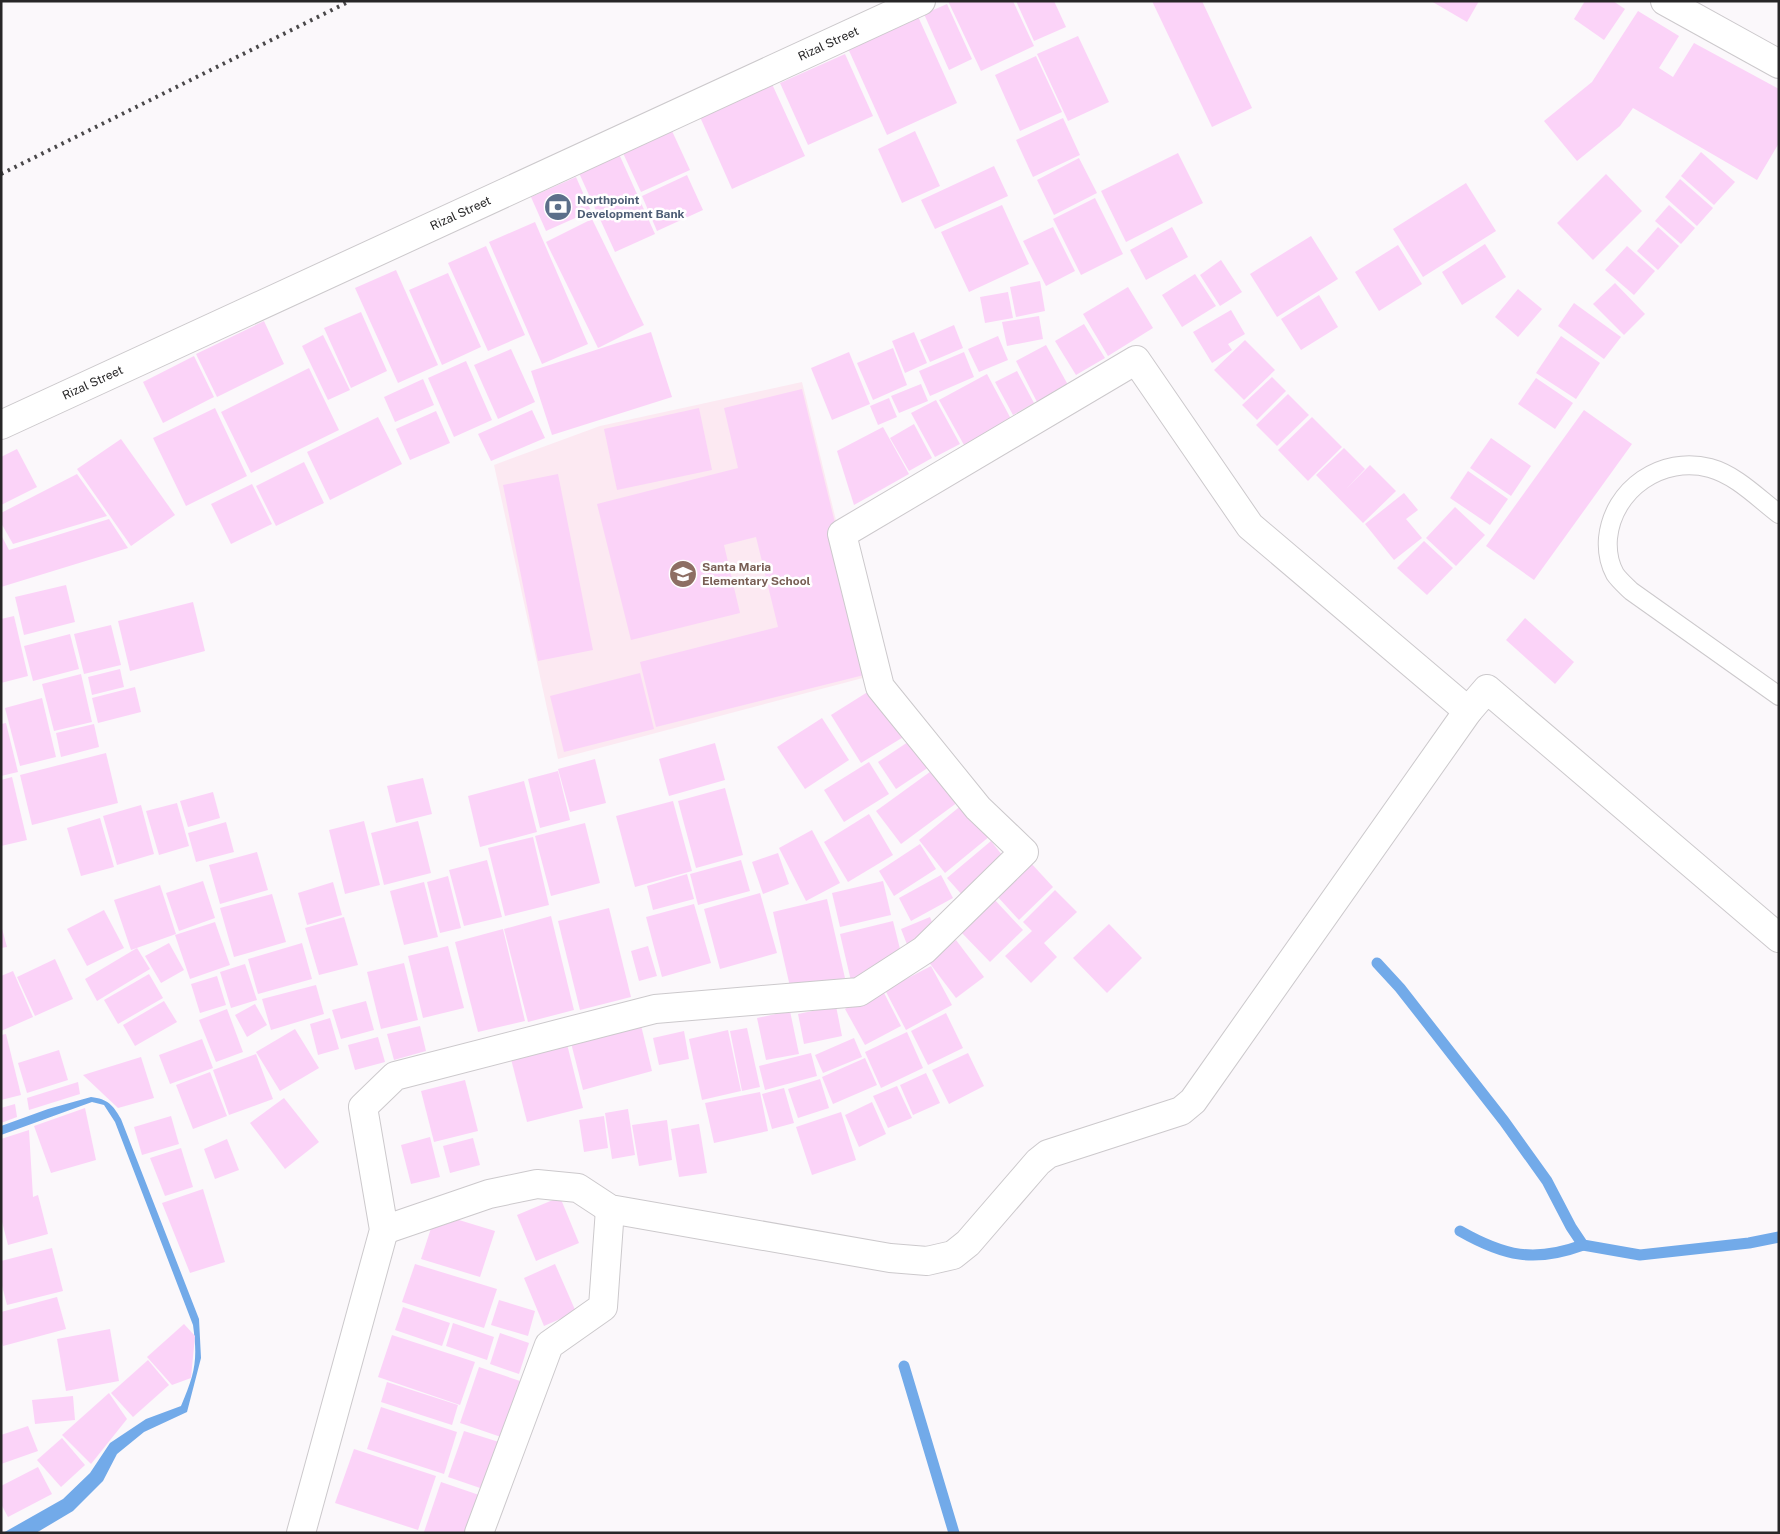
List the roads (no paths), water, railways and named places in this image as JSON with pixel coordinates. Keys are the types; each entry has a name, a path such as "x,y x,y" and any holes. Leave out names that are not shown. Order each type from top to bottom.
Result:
{"street":[{"name":"Rizal Street","path":"1,425 921,1"},
{"path":"1665,1 1779,64"},
{"path":"301,1533 384,1230 363,1107 395,1076 655,1009 859,992 924,950 1024,852 978,808 880,688 842,534 1136,360 1250,526 1468,711"},
{"path":"384,1230 489,1194 537,1184 578,1188 610,1209 890,1258 927,1262 953,1255 968,1243 1038,1162 1048,1154 1181,1112 1193,1100 1468,711 1487,689 1779,938"},
{"path":"479,1533 549,1345 604,1307 610,1209"}],"lane":[{"path":"1779,514 1734,479 1710,468 1685,465 1659,470 1637,483 1620,502 1610,526 1607,551 1615,574 1631,591 1779,696"}],"water":[{"path":"91,1097 102,1099 109,1104 121,1119 199,1319 201,1358 187,1412 144,1432 117,1454 103,1481 73,1511 36,1533 3,1533 63,1499 90,1473 110,1443 146,1419 181,1406 194,1367 193,1325 115,1122 104,1105 92,1102 1,1135 1,1126 48,1109"}],"waterway":[{"path":"1377,963 1400,988 1504,1121 1547,1181 1571,1227 1583,1245 1640,1255 1749,1243 1779,1237"},
{"path":"1460,1231 1491,1246 1520,1254 1549,1254 1583,1245"},
{"path":"904,1366 954,1533"}],"railway":[{"path":"1,174 350,1"}],"place":[{"name":"Northpoint Development Bank","path":"558,207"},
{"name":"Santa Maria Elementary School","path":"683,574"}]}
